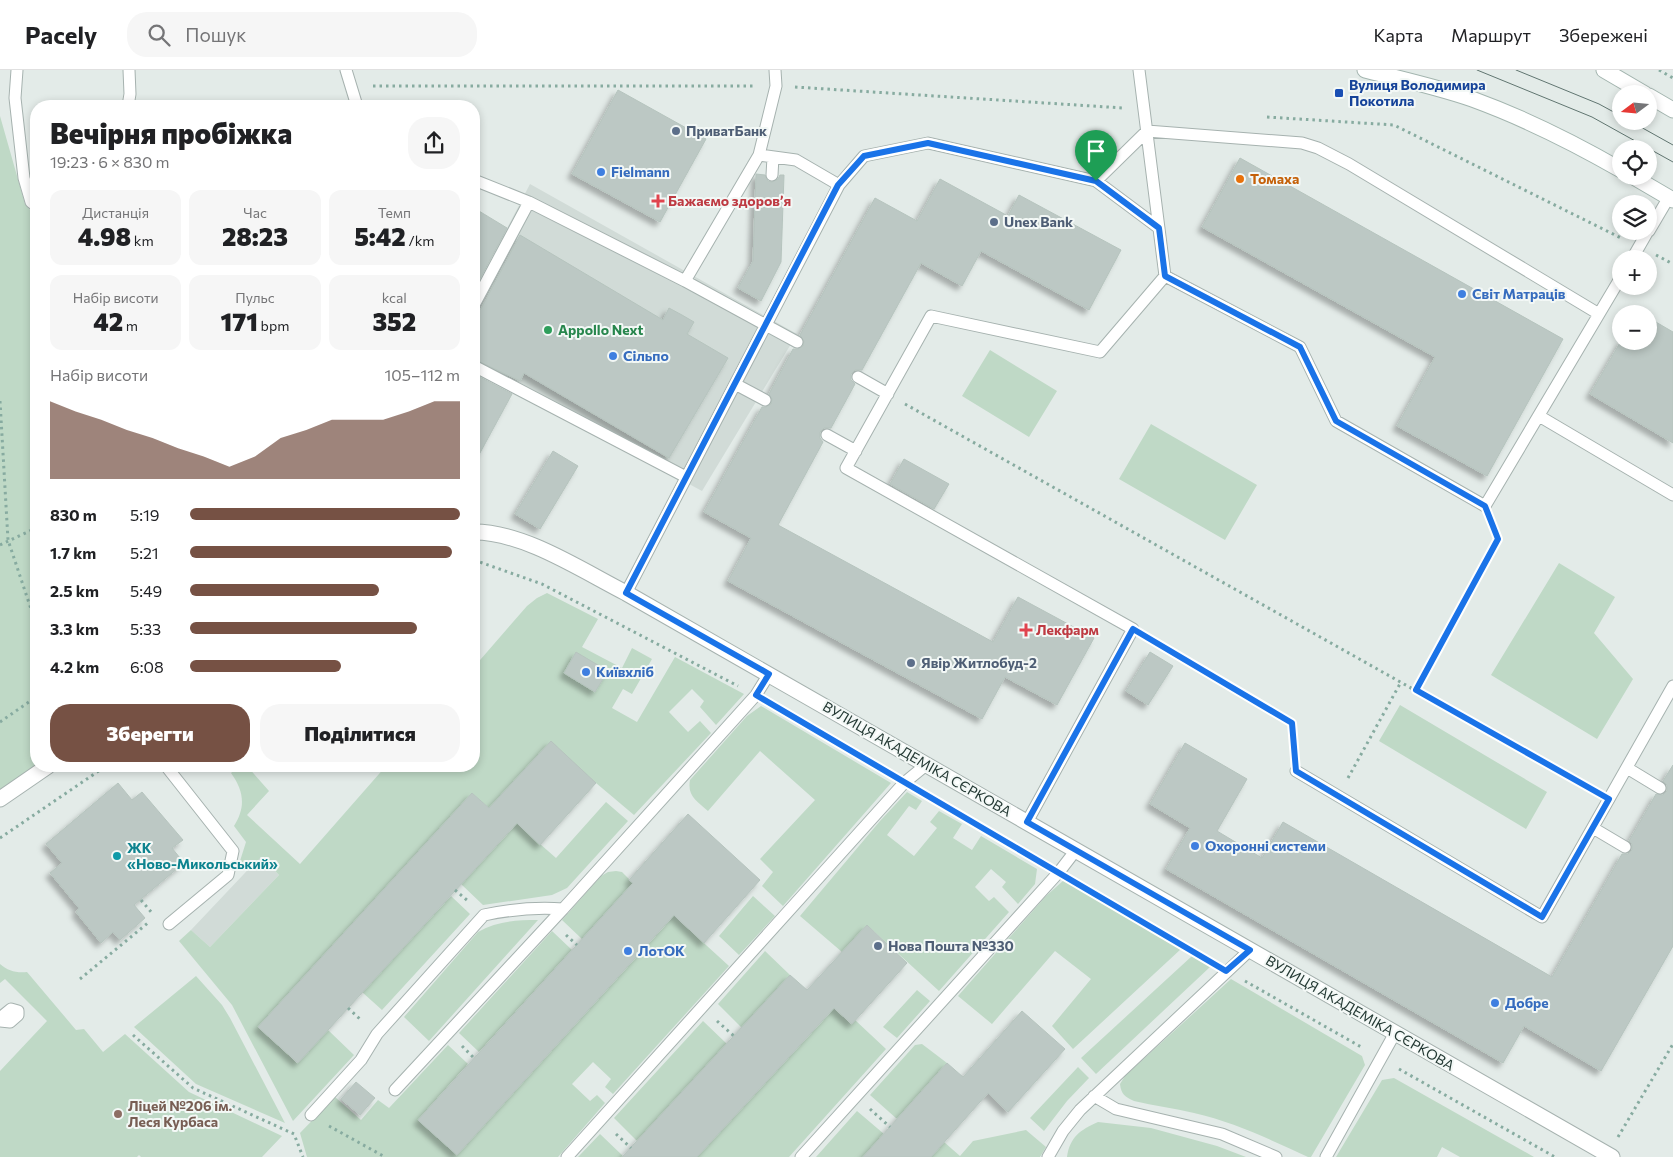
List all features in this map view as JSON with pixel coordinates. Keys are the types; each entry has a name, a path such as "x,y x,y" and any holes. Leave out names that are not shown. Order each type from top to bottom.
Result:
{"street":[{"path":"1365,70 1420,83 1473,100 1534,126 1612,165"},
{"path":"1604,70 1630,85"},
{"path":"1658,101 1673,110"},
{"path":"1648,185 1671,198"},
{"name":"ВУЛИЦЯ АКАДЕМІКА СЄРКОВА","path":"480,532 528,543 626,593 1610,1156"},
{"path":"0,799 39,772"}],"lane":[{"path":"18,70 15,98 24,178 30,199"},
{"path":"129,70 129,100"},
{"path":"346,70 356,100"},
{"path":"685,281 759,155 776,86 775,70"},
{"path":"1027,822 1133,629 846,468 931,316 1100,352 1165,276 1139,70"},
{"path":"1096,181 1147,131 1302,143 1318,148 1349,164 1599,314"},
{"path":"626,593 838,185 864,156 928,143 1096,181 1159,228"},
{"path":"759,155 796,160 838,185"},
{"path":"772,157 772,175"},
{"path":"480,182 529,202 685,281 797,342"},
{"path":"1657,219 1671,198"},
{"path":"480,294 529,202"},
{"path":"1637,250 1643,240"},
{"path":"1165,276 1300,347 1336,421 1485,506 1612,292"},
{"path":"480,369 686,477"},
{"path":"858,377 888,394"},
{"path":"735,384 765,400"},
{"path":"1539,416 1673,494"},
{"path":"827,434 856,451"},
{"path":"395,1090 563,909 756,695 769,674"},
{"path":"1296,771 1542,917 1673,686"},
{"path":"567,1157 904,783 926,765"},
{"path":"1627,768 1660,788"},
{"path":"169,924 228,874 233,851 171,772"},
{"path":"1593,828 1625,847"},
{"path":"801,1157 1076,850"},
{"path":"311,1115 361,1060 376,1034 484,916 509,909 534,907 563,909"},
{"path":"1050,1155 1063,1131 1094,1096 1250,950"},
{"path":"1326,1157 1395,1033"},
{"path":"1094,1096 1116,1109 1222,1134 1276,1157"}],"path":[{"path":"1659,70 1673,78"},
{"path":"352,86 776,86 1144,110"},
{"path":"1259,117 1394,125 1673,264"},
{"path":"888,394 1609,799"},
{"path":"0,401 8,540 30,606"},
{"path":"1416,690 1498,539 1485,506"},
{"path":"0,545 30,531"},
{"path":"480,562 542,584 756,695 1226,971 1555,1157"},
{"path":"1133,629 1292,723 1296,771"},
{"path":"1338,796 1402,682"},
{"path":"0,722 30,701"},
{"path":"0,838 97,772"},
{"path":"133,1036 193,1088 294,1134 303,1157"},
{"path":"1610,1156 1673,1044"},
{"path":"856,1097 890,1127"},
{"path":"294,1134 311,1115 385,1157"}],"shaded area":[{"path":"530,184 797,334 702,491 480,370 480,280"},
{"path":"260,857 279,875 210,947 191,930"}],"green space":[{"path":"0,116 25,204 30,210 30,770 0,790"},
{"path":"990,350 1057,391 1029,437 962,396"},
{"path":"1151,424 1257,485 1225,540 1119,479"},
{"path":"1559,563 1615,597 1594,633 1633,679 1597,739 1491,675"},
{"path":"547,593 598,619 582,647 622,668 632,648 652,659 632,694 623,689 612,708 637,722 675,657 744,694 716,725 700,707 704,701 692,689 669,712 688,732 700,721 711,733 634,815 596,783 489,808 472,793 258,1027 297,1063 328,1030 354,1055 293,1121 232,1005 179,941 191,930 210,947 279,875 261,857 248,871 240,861 246,842 234,826 242,806 242,799 239,786 231,773 252,772 269,791 247,815 300,864 381,772 480,772 480,660 527,606"},
{"path":"1400,705 1547,792 1526,829 1379,741"},
{"path":"761,706 891,783 783,906 762,886 773,872 760,859 815,800 760,751 708,811 694,798 689,786 690,780 747,716"},
{"path":"907,792 922,801 916,810 909,806 887,835 914,856 937,828 930,822 939,811 962,824 953,838 972,850 981,836 1037,869 1035,884 1018,904 1002,887 1006,882 991,869 975,887 989,901 994,897 1009,912 939,991 867,925 842,952 800,916"},
{"path":"606,802 628,821 567,888 552,895 483,905 461,884 513,828 515,822 556,858"},
{"path":"608,872 622,872 633,883 582,939 562,920 601,876"},
{"path":"1064,880 1181,949 1073,1049 1052,1026 1091,979 1055,951 992,1024 958,996 1046,896"},
{"path":"451,896 470,914 382,1010 362,992"},
{"path":"753,896 775,916 739,955 719,936"},
{"path":"672,914 729,966 613,1094 605,1087 611,1079 593,1062 572,1084 590,1101 597,1095 605,1103 558,1157 307,1157 300,1133 335,1097 361,1120 378,1100 389,1108 448,1045 468,1064 418,1120 457,1155 671,919 669,917"},
{"path":"538,920 429,1041 404,1017 478,932 492,925 507,922"},
{"path":"552,931 572,950 479,1052 459,1033"},
{"path":"765,951 790,975 742,1028 718,1004"},
{"path":"1192,956 1210,967 1096,1074 1081,1058"},
{"name":"Ліцей №206 ім. Леся Курбаса","path":"0,964 12,971 27,972 76,1030 84,1029 103,1052 125,1034 189,1092 282,1136 262,1157 141,1157 139,1155 137,1157 0,1157 0,1071 47,1021 5,979 0,983"},
{"path":"196,976 222,1005 230,1018 285,1123 196,1084 134,1027"},
{"path":"1231,979 1362,1056 1365,1065 1311,1157 1223,1121 1186,1111 1134,1101 1122,1093 1120,1084 1125,1076"},
{"path":"917,990 930,1001 897,1038 883,1027"},
{"path":"831,1006 851,1024 855,1020 886,1049 789,1157 697,1157 830,1013"},
{"path":"703,1021 727,1044 637,1141 614,1118"},
{"path":"922,1044 947,1063 897,1119 870,1095 915,1045"},
{"path":"1078,1067 1089,1078 1067,1101 1044,1131 1030,1118"},
{"path":"1394,1078 1534,1157 1460,1157 1442,1147 1437,1157 1336,1157 1382,1080"},
{"path":"857,1111 884,1134 863,1157 816,1157"},
{"path":"1098,1122 1151,1128 1217,1146 1246,1157 1067,1157 1073,1139 1081,1131"},
{"path":"1026,1130 1046,1147 1040,1157 931,1157 944,1142 960,1156 973,1141"},
{"path":"600,1134 623,1156 578,1157"}],"building":[{"path":"618,90 706,139 660,222 572,174"},
{"path":"1240,158 1563,339 1487,476 1397,426 1435,357 1202,227"},
{"path":"756,174 765,175 768,181 772,182 778,179 780,175 784,175 781,262 761,301 738,288 753,261"},
{"path":"940,179 1008,216 1019,195 1121,250 1089,310 981,251 962,286 921,263 862,370 855,370 851,374 851,380 855,384 831,428 824,428 820,432 820,438 823,442 778,525 993,642 1018,597 1094,638 1057,705 1005,677 982,719 728,581 751,538 704,512 762,407 771,404 772,399 769,394 793,349 803,346 804,341 800,335 875,198 917,221"},
{"path":"480,212 507,228 480,279"},
{"path":"520,235 663,320 669,308 694,322 687,334 728,358 669,458 524,373 520,381 480,362 481,309"},
{"path":"1657,323 1673,332 1673,443 1590,394 1616,350 1657,350"},
{"path":"480,377 512,394 480,453"},
{"path":"553,451 578,466 540,529 515,514"},
{"path":"904,459 949,484 934,509 890,484"},
{"name":"Київхліб","path":"576,652 608,671 595,692 564,673"},
{"path":"1150,652 1173,666 1148,705 1126,691"},
{"path":"551,741 596,783 540,845 517,823 298,1063 258,1027 472,793 489,808"},
{"path":"1185,743 1247,779 1217,831 1262,858 1283,822 1552,977 1622,854 1628,854 1632,850 1632,844 1629,841 1656,794 1663,795 1667,791 1667,785 1663,781 1673,765 1673,946 1601,1071 1524,1026 1503,1063 1166,869 1190,828 1150,804"},
{"name":"ЖК «Ново-Микольський»","path":"118,783 132,800 142,792 183,840 172,848 184,863 134,905 145,918 120,940 113,932 101,943 76,912 79,908 50,873 62,863 46,844"},
{"path":"688,814 760,880 704,943 674,915 457,1155 418,1120 633,883 629,880"},
{"path":"867,925 907,963 852,1024 834,1008 697,1157 622,1157 790,975 807,990"},
{"path":"1022,1011 1065,1049 1008,1112 988,1093 931,1157 863,1157 947,1063 963,1077"},
{"path":"356,1082 375,1098 360,1115 341,1099"}],"tram line":[{"path":"1477,70 1592,117 1673,162"},
{"path":"1516,70 1612,111"},
{"path":"1646,130 1673,145"}],"place":[{"name":"Вулиця Володимира Покотила","path":"1339,93"},
{"name":"ПриватБанк","path":"676,131"},
{"name":"Fielmann","path":"601,172"},
{"name":"Томаха","path":"1240,179"},
{"name":"Бажаємо здоровʼя","path":"658,201"},
{"name":"Unex Bank","path":"994,222"},
{"name":"Світ Матраців","path":"1462,294"},
{"name":"Appollo Next","path":"548,330"},
{"name":"Сільпо","path":"613,356"},
{"name":"Лекфарм","path":"1026,630"},
{"name":"Явір Житлобуд-2","path":"911,663"},
{"name":"Київхліб","path":"586,672"},
{"name":"Охоронні системи","path":"1195,846"},
{"name":"ЖК «Ново-Микольський»","path":"117,856"},
{"name":"Нова Пошта №330","path":"878,946"},
{"name":"ЛотОК","path":"628,951"},
{"name":"Добре","path":"1495,1003"},
{"name":"Ліцей №206 ім. Леся Курбаса","path":"118,1114"}],"route":[{"path":"928,143 1096,181 1159,228 1165,276 1300,347 1336,421 1485,506 1498,539 1416,690 1609,799 1542,917 1296,771 1292,723 1133,629 1027,822 1250,950 1226,971 756,695 769,674 626,593 838,185 864,156 928,143"}]}
